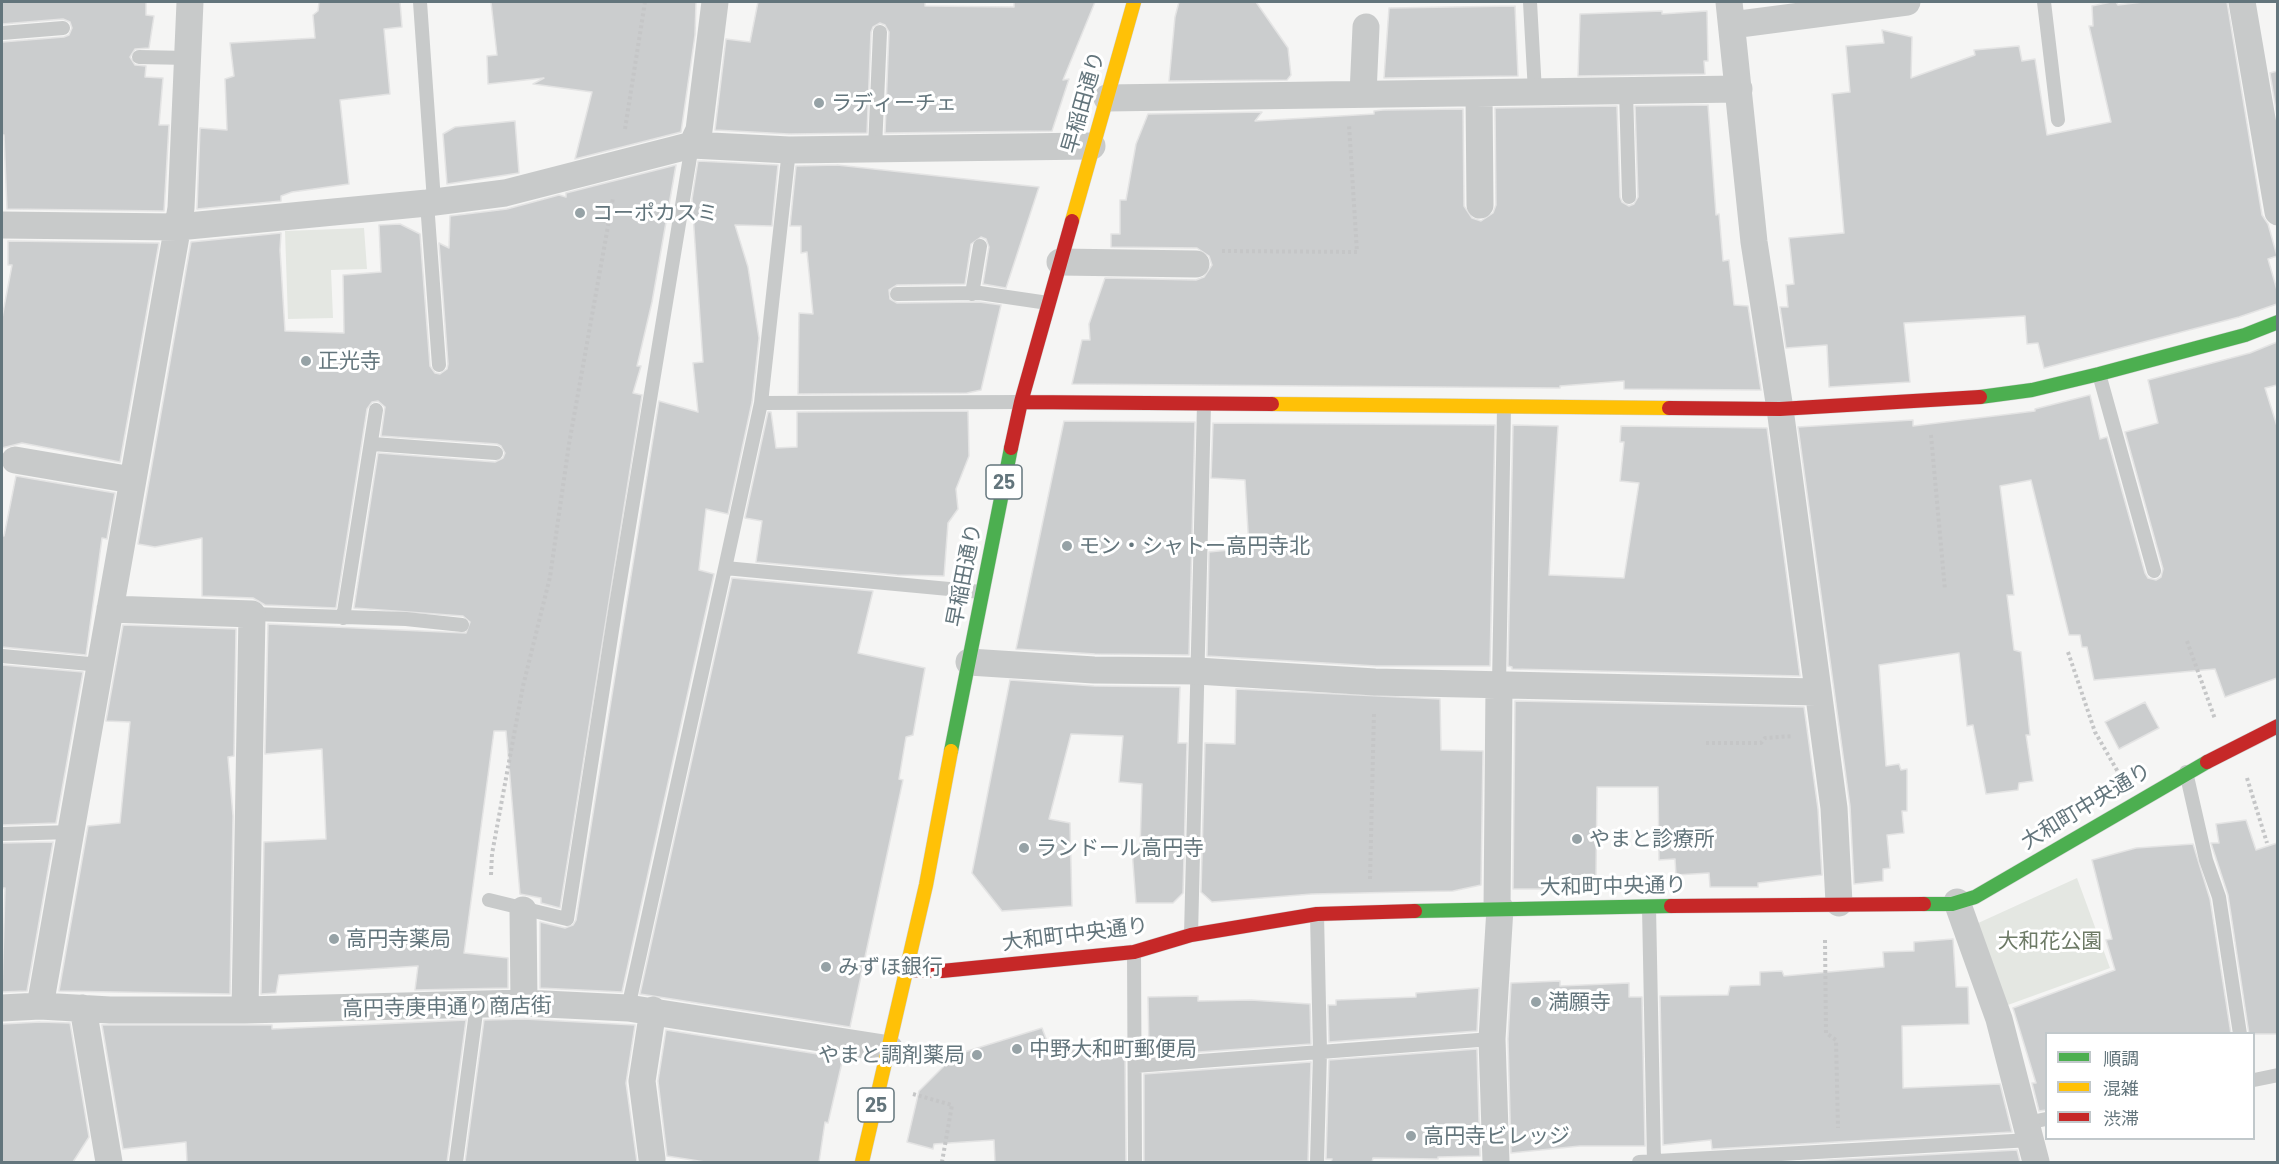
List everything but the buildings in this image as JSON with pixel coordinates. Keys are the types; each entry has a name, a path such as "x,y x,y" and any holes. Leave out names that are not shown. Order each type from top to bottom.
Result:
{"street":[{"path":"40,1006 178,227 190,2"},
{"path":"692,145 699,130 716,2"},
{"name":"早稲田通り","path":"862,1162 908,970 981,591 1021,402 1134,2"},
{"path":"1832,903 1834,807 1816,692 1780,409 1754,242 1730,13 1907,2"},
{"path":"2242,2 2277,212"},
{"path":"1355,94 1366,27"},
{"path":"1107,98 1739,89"},
{"path":"1479,93 1480,205"},
{"path":"2,225 178,227 430,202 504,193 692,145 789,150 1092,146"},
{"path":"1060,262 1196,264"},
{"path":"1021,402 1780,409 1928,400 2032,390 2245,334 2277,322"},
{"path":"15,460 132,480"},
{"path":"110,609 252,614 245,1010"},
{"path":"969,662 1094,670 1197,671 1375,682 1816,692"},
{"path":"1496,1162 1492,1039 1498,909 1499,684"},
{"name":"大和町中央通り","path":"908,970 942,971 1134,952 1191,935 1317,914 1958,902 1975,897 2186,772 2277,726"},
{"path":"1958,902 1999,1019 2035,1136"},
{"path":"523,910 524,1004"},
{"name":"高円寺庚申通り商店街","path":"2,1008 40,1006 245,1010 524,1004 641,1009 890,1048"},
{"path":"83,1008 109,1162"},
{"path":"641,1009 642,1081 652,1161"}],"lane":[{"path":"420,2 439,365"},
{"path":"1530,2 1535,92"},
{"path":"2044,2 2058,120"},
{"path":"2,33 63,28"},
{"path":"875,148 880,32"},
{"path":"139,57 188,58"},
{"path":"1626,90 1629,197"},
{"path":"489,900 567,919 692,145"},
{"path":"641,1009 725,568 761,403 789,150"},
{"path":"972,294 980,246"},
{"path":"897,294 972,294 1048,303"},
{"path":"2099,374 2154,571"},
{"path":"761,403 1021,402"},
{"path":"1191,935 1204,404"},
{"path":"1499,684 1504,408"},
{"path":"343,618 373,444 376,410"},
{"path":"373,444 496,453"},
{"path":"725,568 981,591"},
{"path":"252,614 406,619 462,625"},
{"path":"2,656 101,665"},
{"path":"2186,772 2205,860 2219,897 2240,1032"},
{"path":"2,834 72,832"},
{"path":"1649,907 1654,1162"},
{"path":"1317,914 1320,1052 1317,1162"},
{"path":"1134,952 1135,1162"},
{"path":"456,1162 477,1005"},
{"path":"1136,1066 1492,1039"},
{"path":"2255,1080 2277,1075"},
{"path":"1639,1162 1838,1151 2035,1136"}],"path":[{"path":"489,900 492,854 523,686 550,577 569,444 620,162 645,2"},
{"path":"1196,264 1206,251 1357,252 1355,94"},
{"path":"1928,400 1945,590"},
{"path":"2187,641 2233,749 2267,843"},
{"path":"2068,651 2095,732 2135,801"},
{"path":"1370,912 1375,682"},
{"path":"1706,742 1761,744 1765,738 1822,734"},
{"path":"1832,903 1826,1033 1836,1040 1838,1151"},
{"path":"911,1094 952,1105 942,1162"}],"green space":[{"path":"364,228 367,269 331,270 333,318 288,319 285,231"},
{"name":"大和花公園","path":"2077,878 2110,968 2005,1006 1976,924"}],"traffic: fast":[{"path":"1980,397 2032,390 2099,374 2245,335 2278,322"},
{"path":"951,751 1011,448"},
{"path":"1924,904 1952,904 1975,897 2207,762"},
{"path":"1415,911 1671,906"}],"traffic: slow":[{"path":"1072,221 1134,2"},
{"path":"1272,404 1669,408"},
{"path":"862,1162 926,885 951,751"}],"traffic: jam":[{"path":"1011,448 1021,402 1072,221"},
{"path":"1669,408 1780,409 1980,397"},
{"path":"1021,402 1272,404"},
{"path":"2207,762 2278,726"},
{"path":"1671,906 1924,904"},
{"path":"908,970 942,971 1134,952 1191,935 1317,914 1415,911"}],"place":[{"name":"ラディーチェ","path":"819,103"},
{"name":"コーポカスミ","path":"580,213"},
{"name":"正光寺","path":"306,361"},
{"name":"モン・シャトー高円寺北","path":"1067,546"},
{"name":"やまと診療所","path":"1577,839"},
{"name":"ランドール高円寺","path":"1024,848"},
{"name":"高円寺薬局","path":"334,939"},
{"name":"みずほ銀行","path":"826,967"},
{"name":"満願寺","path":"1536,1002"},
{"name":"中野大和町郵便局","path":"1017,1049"},
{"name":"やまと調剤薬局","path":"977,1055"},
{"name":"高円寺ビレッジ","path":"1411,1136"}]}
